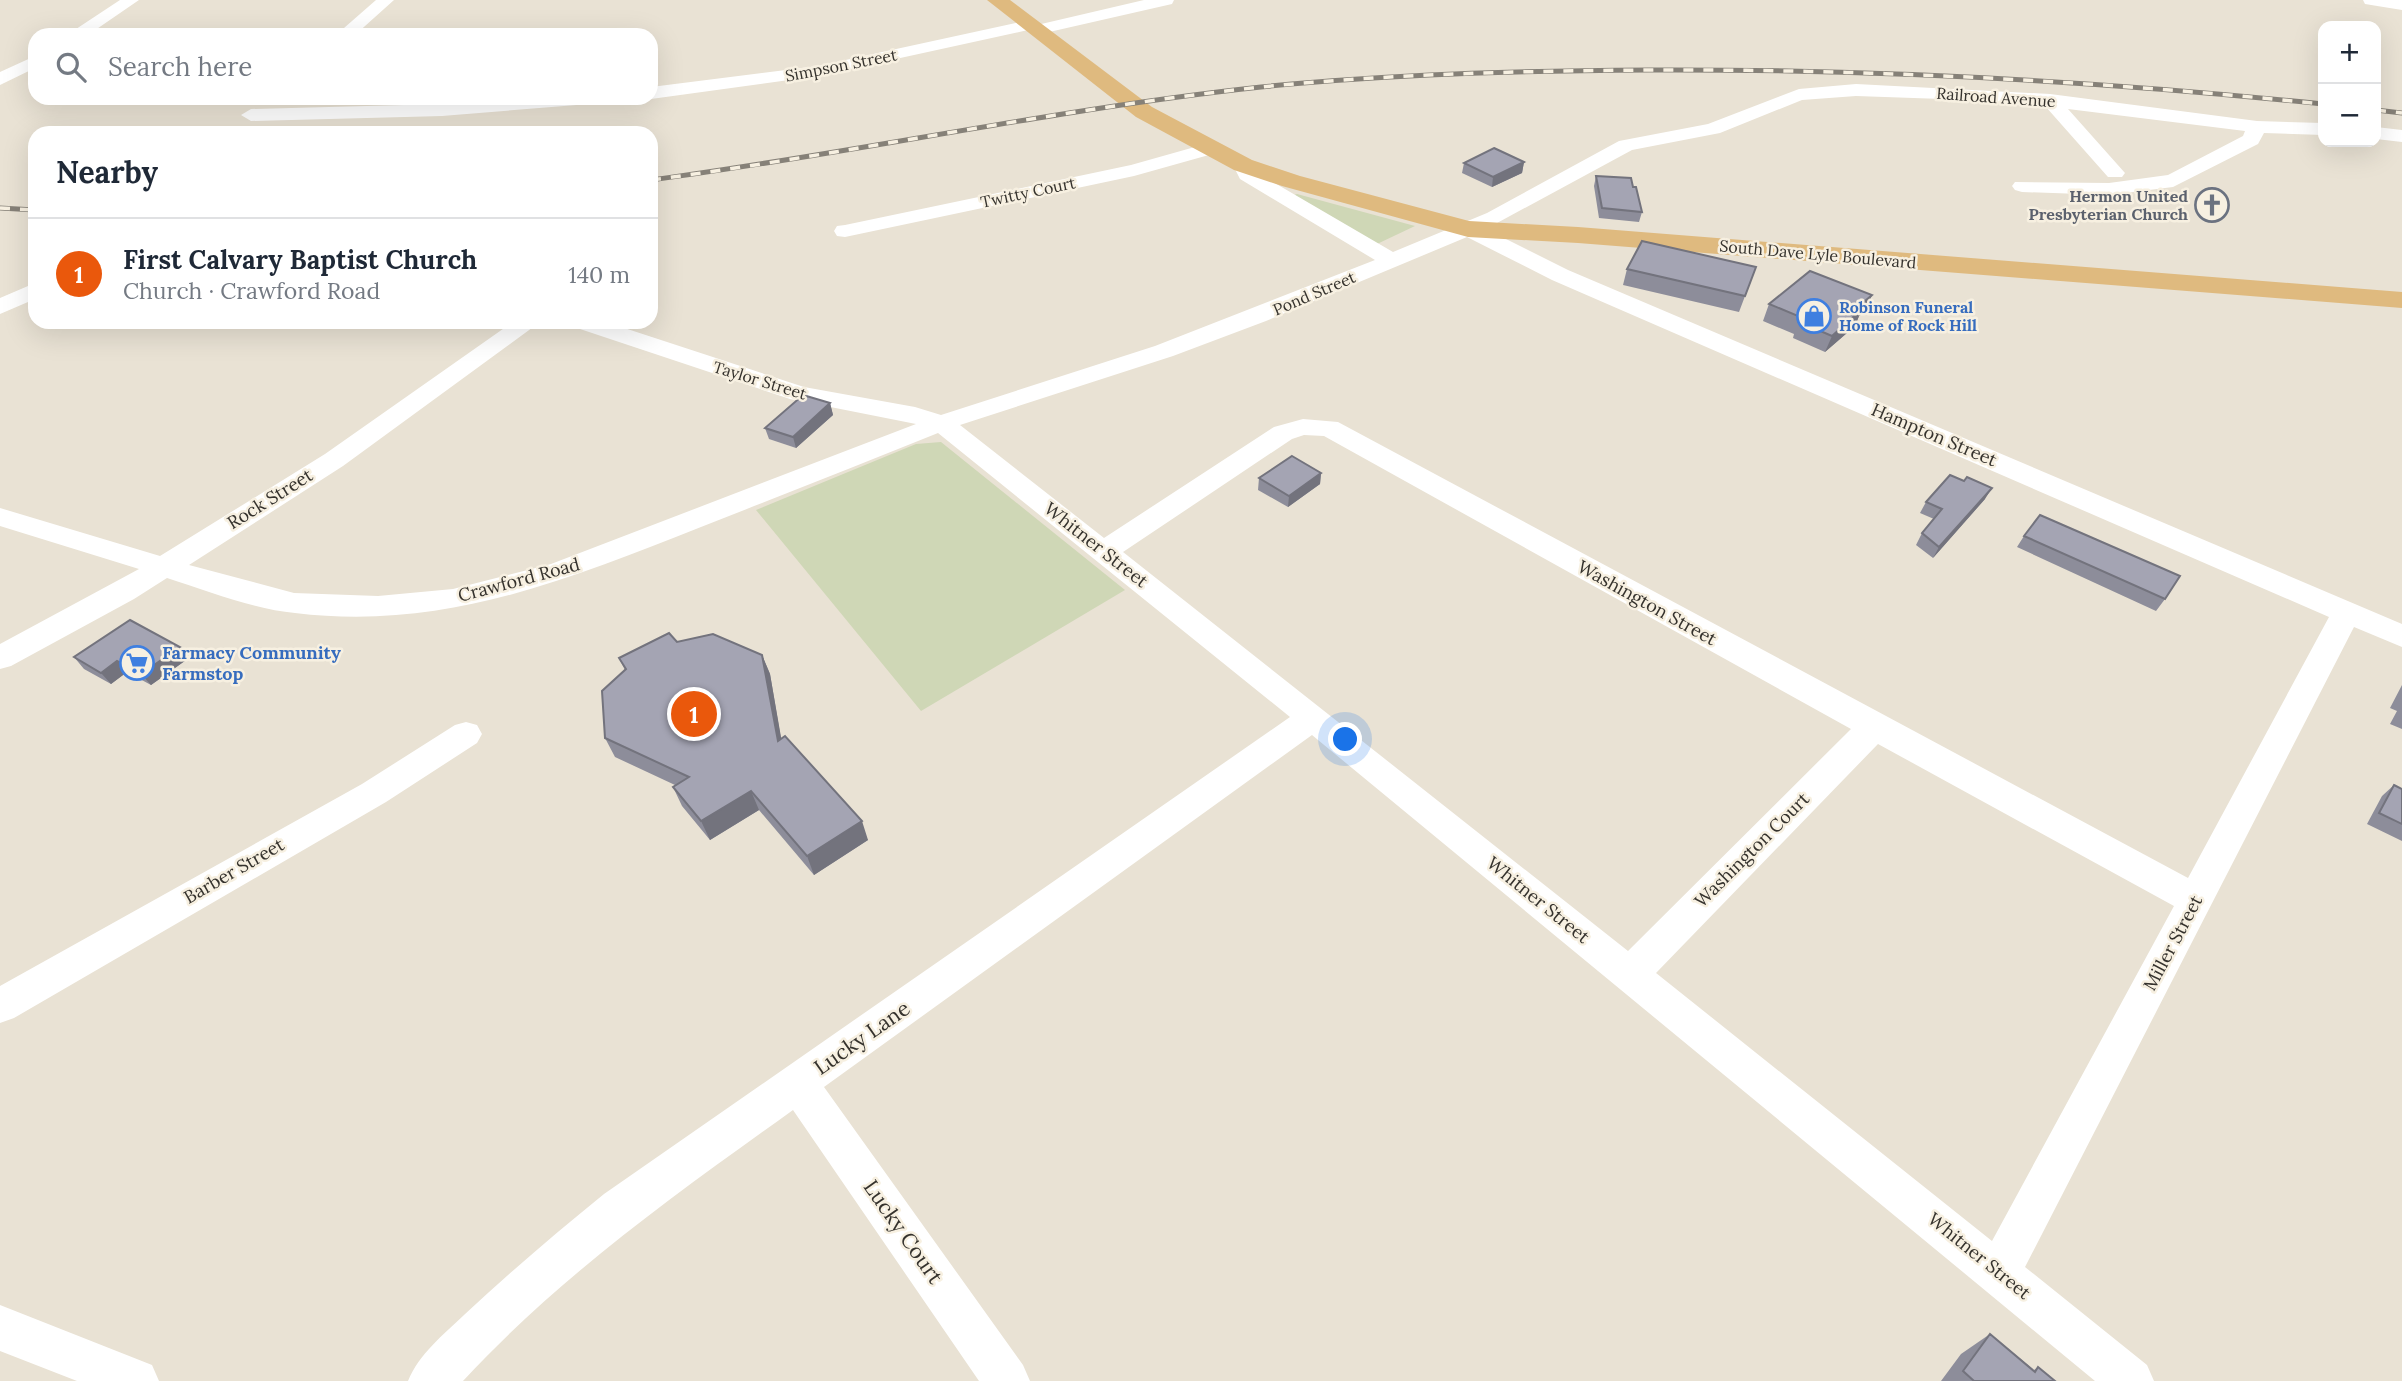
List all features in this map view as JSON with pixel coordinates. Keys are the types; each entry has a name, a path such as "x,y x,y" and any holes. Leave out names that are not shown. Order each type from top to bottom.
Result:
{"main road":[{"name":"South Dave Lyle Boulevard","path":"998,0 1132,104 1209,149 1243,165 1291,181 1468,229 1578,235 2402,300"}],"street":[{"path":"87,28 131,0"},
{"path":"353,28 386,0"},
{"name":"Simpson Street","path":"658,92 818,71 1166,0"},
{"path":"2371,0 2402,5"},
{"path":"0,79 28,65"},
{"name":"Railroad Avenue","path":"1673,135 1727,125 1782,100 1830,92 1894,90 2050,100 2257,128 2318,129"},
{"path":"2050,100 2115,173"},
{"path":"264,105 251,116 442,110 503,105"},
{"path":"2022,186 2109,189 2173,181 2251,140 2257,128"},
{"path":"2381,134 2402,136"},
{"name":"Pond Street","path":"941,423 1164,351 1258,316 1510,211 1626,145 1673,135"},
{"name":"Twitty Court","path":"845,231 1145,167 1209,149"},
{"path":"1243,165 1247,175 1391,260"},
{"name":"Hampton Street","path":"1468,229 1573,280 2402,636"},
{"path":"0,307 28,293"},
{"name":"Rock Street","path":"0,658 124,592 163,565 334,460 518,329"},
{"name":"Taylor Street","path":"603,329 799,394 915,415 941,423"},
{"name":"Whitner Street","path":"941,423 1313,718 2131,1381"},
{"name":"Crawford Road","path":"0,517 226,586 294,603 378,606 453,599 492,591 591,560 941,423"},
{"name":"Washington Street","path":"1104,551 1283,433 1303,427 1329,428 2196,900"},
{"name":"Miller Street","path":"1999,1273 2347,612"},
{"name":"Lucky Lane","path":"431,1381 473,1336 547,1267 619,1209 1313,718"},
{"name":"Washington Court","path":"1630,974 1874,727"},
{"name":"Barber Street","path":"0,1006 373,793 466,734"},
{"name":"Lucky Court","path":"799,1083 1007,1381"},
{"path":"0,1328 136,1381"}],"green space":[{"path":"1294,195 1415,226 1377,244"},
{"path":"941,442 1125,590 921,711 756,510 916,444"}],"building":[{"path":"1494,148 1524,162 1493,177 1464,163"},
{"path":"1596,176 1631,178 1642,212 1602,208"},
{"path":"1642,241 1756,267 1745,296 1627,269"},
{"path":"1810,271 1872,295 1858,307 1862,309 1832,336 1799,322 1803,318 1769,304"},
{"path":"803,395 830,403 793,437 765,428"},
{"path":"1292,456 1321,473 1289,496 1259,478"},
{"path":"1950,475 1964,481 1967,477 1992,488 1939,547 1922,533 1942,509 1926,502"},
{"path":"2040,515 2180,576 2165,599 2024,536"},
{"path":"130,620 180,647 141,674 117,661 101,673 74,657"},
{"path":"669,633 677,642 713,634 762,655 778,741 785,736 862,821 807,856 751,791 701,821 673,787 689,777 605,738 602,691 626,669 619,658"},
{"path":"2394,785 2402,789 2402,824 2379,813"},
{"path":"1990,1334 2035,1372 2038,1367 2055,1381 1974,1381 1963,1371"}],"railway":[{"path":"658,179 1184,96 1406,76 1600,70 1902,74 2071,83 2318,104"},
{"path":"2381,111 2402,113"},
{"path":"0,208 28,210"}],"place":[{"name":"Hermon United Presbyterian Church","path":"2212,205"},
{"name":"Robinson Funeral Home of Rock Hill","path":"1814,316"},
{"name":"Farmacy Community Farmstop","path":"137,663"},
{"name":"First Calvary Baptist Church","path":"694,714"}]}
